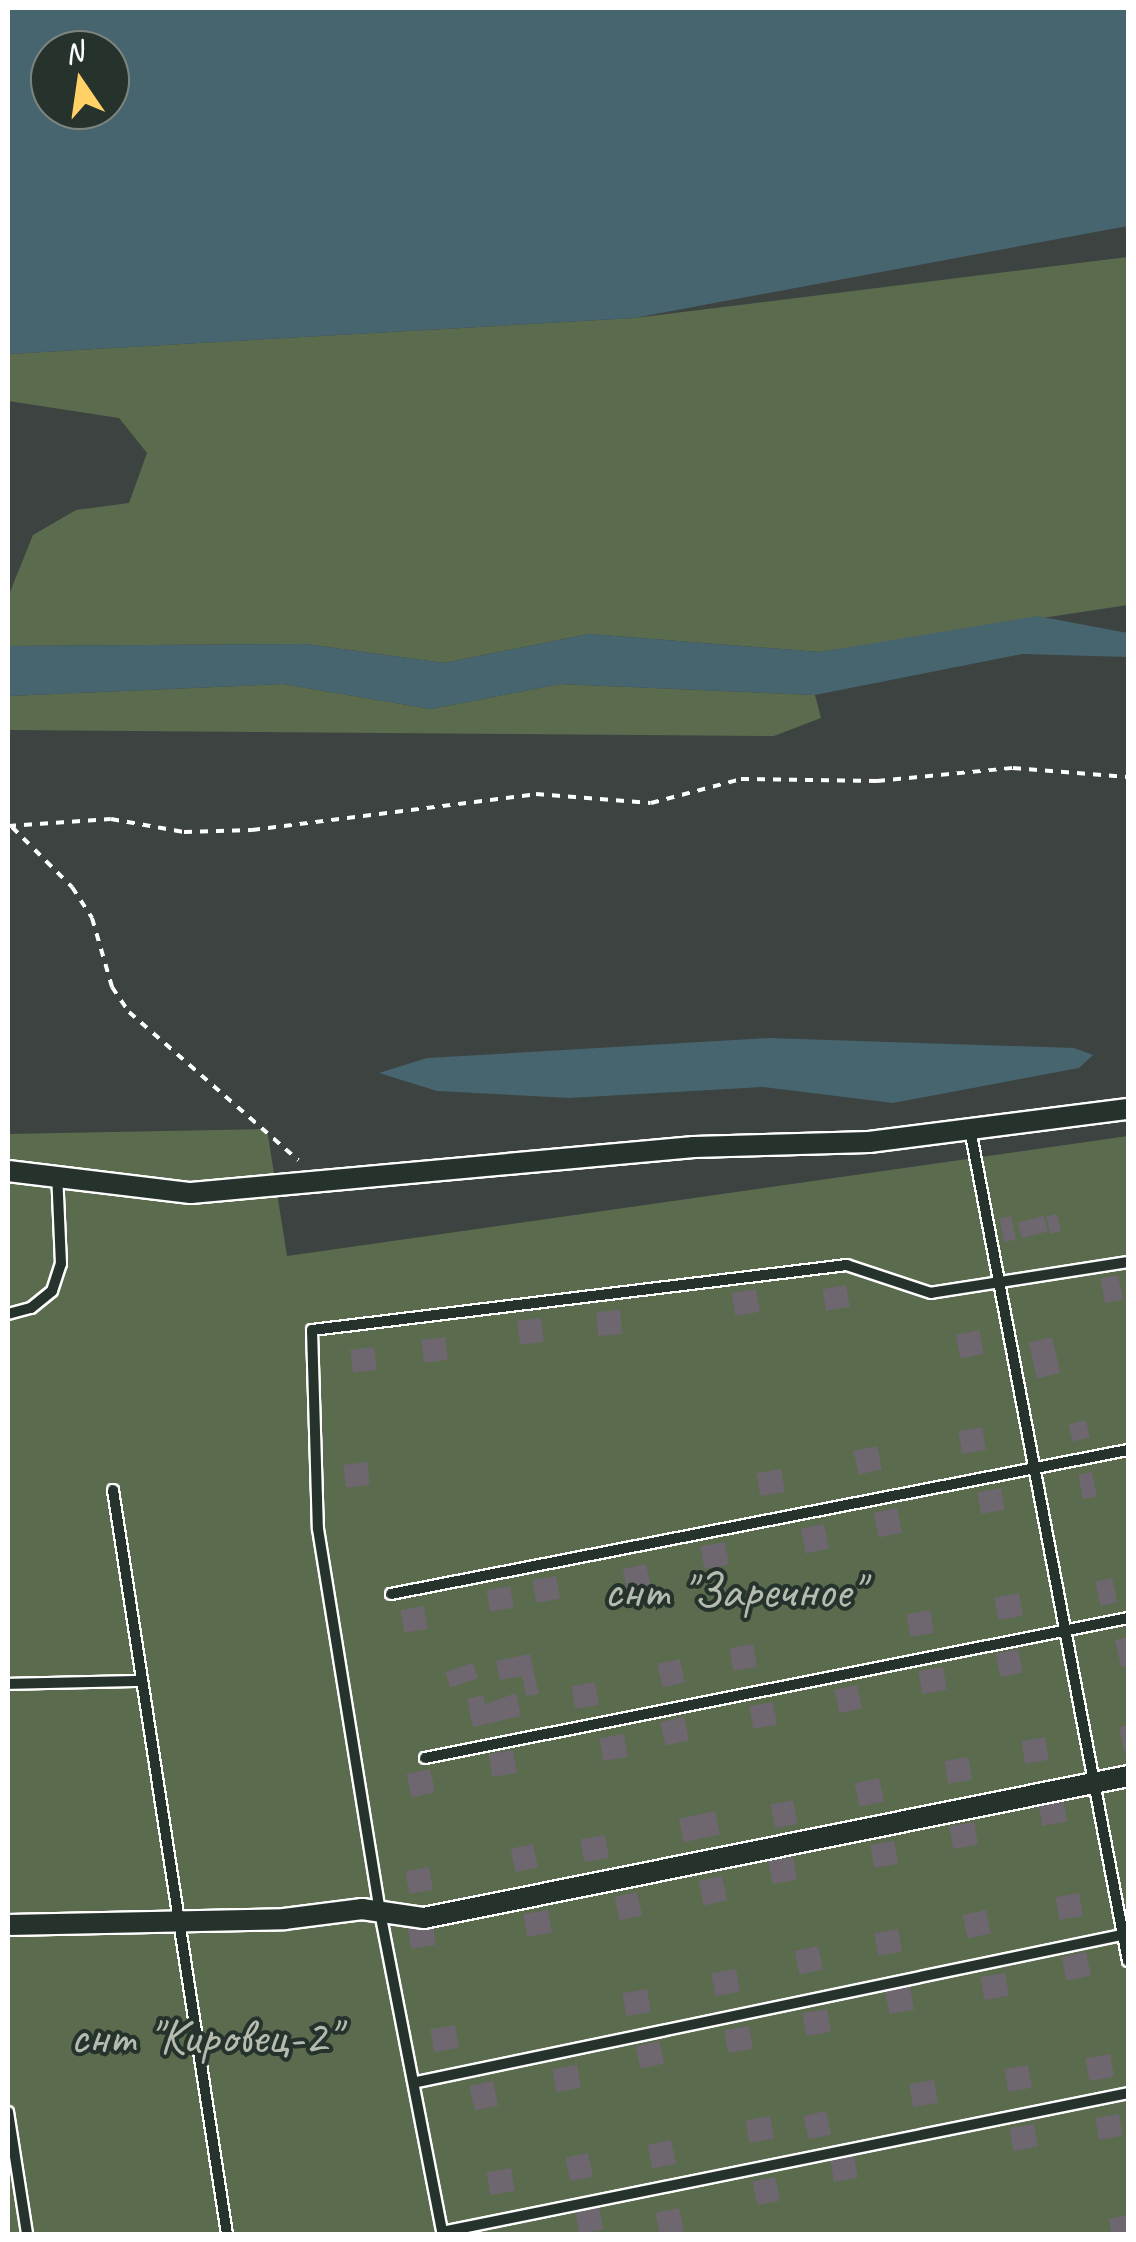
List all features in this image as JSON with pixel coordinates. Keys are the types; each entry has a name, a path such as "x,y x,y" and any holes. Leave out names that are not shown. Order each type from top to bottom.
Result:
{"street":[{"path":"8,1171 191,1192 694,1147 869,1142 1128,1109"},
{"path":"8,1926 380,1912 424,1918 1128,1776"}],"lane":[{"path":"970,1129 1092,1784 1126,1934 1128,1961"},
{"path":"8,1314 30,1308 52,1291 61,1264 58,1174"},
{"path":"1128,1262 931,1293 848,1265 312,1330 318,1528 380,1912 417,2082 442,2232 1128,2093"},
{"path":"392,1594 1128,1450"},
{"path":"112,1490 227,2234"},
{"path":"425,1758 1128,1618"},
{"path":"8,1684 140,1681"},
{"path":"417,2082 1126,1934"},
{"path":"8,2112 27,2234"}],"path":[{"path":"9,826 111,819 184,832 252,830 536,794 652,803 741,779 877,781 1014,768 1128,777"},
{"path":"9,826 72,887 92,918 112,986 128,1012 294,1159 339,1178"}],"green space":[{"path":"1128,257 1128,605 820,652 589,634 444,663 306,644 8,646 8,597 33,535 76,510 129,503 147,453 119,418 8,401 8,354 634,318"},
{"path":"283,684 431,709 560,684 815,695 821,718 774,736 8,730 8,696"},
{"name":"снт \"Заречное\"","path":"267,1129 287,1256 1128,1136 1128,2234 8,2234 8,1134"}],"water":[{"path":"8,8 1128,8 1128,226 634,318 8,354"},
{"path":"1037,616 1128,633 1128,657 1022,654 815,695 560,684 431,709 283,684 8,696 8,646 306,644 444,663 589,634 820,652"},
{"path":"769,1038 1074,1048 1093,1055 1079,1068 893,1103 763,1087 569,1098 437,1091 379,1073 427,1058"}],"building":[{"path":"1057,1214 1061,1232 1050,1234 1046,1216"},
{"path":"1011,1216 1016,1239 1004,1242 999,1218"},
{"path":"1044,1216 1048,1232 1022,1238 1018,1223"},
{"path":"1118,1275 1123,1300 1105,1303 1100,1278"},
{"path":"846,1285 850,1307 826,1311 822,1289"},
{"path":"756,1289 760,1312 735,1316 731,1293"},
{"path":"620,1310 622,1334 598,1336 596,1312"},
{"path":"541,1318 544,1342 520,1345 517,1321"},
{"path":"979,1330 984,1353 961,1358 956,1335"},
{"path":"445,1337 448,1360 424,1363 421,1340"},
{"path":"1052,1337 1060,1373 1037,1378 1029,1342"},
{"path":"374,1347 377,1370 353,1373 350,1350"},
{"path":"1086,1420 1090,1438 1073,1442 1068,1424"},
{"path":"982,1427 986,1450 962,1454 958,1431"},
{"path":"877,1446 882,1469 859,1474 854,1451"},
{"path":"367,1462 370,1485 346,1488 343,1465"},
{"path":"781,1469 785,1492 760,1496 756,1473"},
{"path":"1092,1472 1097,1497 1083,1499 1078,1475"},
{"path":"1001,1488 1005,1510 981,1514 977,1492"},
{"path":"897,1508 902,1532 879,1537 874,1513"},
{"path":"824,1524 829,1548 806,1553 801,1529"},
{"path":"725,1542 729,1565 704,1569 700,1546"},
{"path":"646,1564 651,1587 628,1592 623,1569"},
{"path":"556,1576 560,1599 536,1603 532,1580"},
{"path":"1112,1578 1117,1602 1101,1606 1095,1582"},
{"path":"510,1586 514,1608 490,1612 486,1590"},
{"path":"1019,1593 1023,1616 998,1620 994,1597"},
{"path":"424,1606 428,1629 404,1633 400,1610"},
{"path":"930,1610 934,1633 910,1637 906,1614"},
{"path":"1128,1637 1128,1666 1121,1667 1115,1640"},
{"path":"753,1644 757,1667 733,1671 729,1648"},
{"path":"1018,1649 1023,1672 1000,1677 996,1654"},
{"path":"530,1654 539,1694 526,1696 522,1676 500,1680 496,1661"},
{"path":"680,1659 685,1682 662,1687 658,1664"},
{"path":"473,1663 478,1678 450,1687 445,1672"},
{"path":"943,1667 947,1690 922,1694 918,1671"},
{"path":"595,1682 599,1705 575,1709 571,1686"},
{"path":"857,1685 862,1708 839,1713 835,1690"},
{"path":"516,1693 521,1716 473,1727 467,1699 483,1695 485,1704"},
{"path":"773,1702 777,1725 753,1729 749,1706"},
{"path":"684,1717 689,1740 666,1745 661,1722"},
{"path":"1128,1725 1128,1754 1125,1755 1119,1727"},
{"path":"624,1734 628,1757 603,1761 599,1738"},
{"path":"1045,1737 1049,1760 1025,1764 1021,1741"},
{"path":"513,1750 517,1773 492,1777 488,1754"},
{"path":"968,1757 972,1780 948,1784 944,1761"},
{"path":"430,1769 435,1792 412,1797 407,1774"},
{"path":"879,1778 884,1801 860,1807 855,1783"},
{"path":"1063,1799 1067,1822 1042,1826 1038,1803"},
{"path":"793,1800 798,1823 775,1828 771,1805"},
{"path":"715,1811 720,1834 684,1842 679,1819"},
{"path":"974,1822 978,1845 953,1849 949,1826"},
{"path":"605,1835 609,1858 584,1862 580,1839"},
{"path":"894,1841 898,1864 874,1868 870,1845"},
{"path":"533,1844 538,1867 515,1872 511,1849"},
{"path":"793,1857 797,1880 772,1884 768,1861"},
{"path":"429,1867 433,1890 409,1894 405,1871"},
{"path":"722,1876 727,1900 704,1905 699,1881"},
{"path":"637,1892 642,1915 619,1920 615,1897"},
{"path":"1079,1893 1083,1916 1059,1920 1055,1897"},
{"path":"548,1910 552,1933 527,1937 523,1914"},
{"path":"986,1910 991,1933 968,1938 963,1915"},
{"path":"432,1922 436,1945 411,1949 407,1926"},
{"path":"898,1929 902,1952 878,1956 874,1933"},
{"path":"818,1946 823,1969 800,1974 795,1951"},
{"path":"1086,1952 1091,1975 1067,1981 1062,1957"},
{"path":"736,1969 740,1992 715,1996 711,1973"},
{"path":"1005,1973 1009,1996 984,2000 980,1977"},
{"path":"910,1987 914,2010 889,2014 885,1991"},
{"path":"647,1989 651,2012 626,2016 622,1993"},
{"path":"827,2009 831,2032 806,2036 802,2013"},
{"path":"455,2025 459,2048 434,2052 430,2029"},
{"path":"749,2026 753,2049 728,2053 724,2030"},
{"path":"659,2041 664,2063 641,2069 636,2046"},
{"path":"1110,2054 1114,2077 1089,2081 1085,2058"},
{"path":"577,2065 581,2088 556,2092 552,2069"},
{"path":"1028,2065 1032,2088 1008,2092 1004,2069"},
{"path":"934,2080 938,2103 913,2107 909,2084"},
{"path":"493,2081 498,2105 475,2110 470,2086"},
{"path":"826,2111 831,2134 808,2139 804,2116"},
{"path":"1119,2114 1123,2136 1099,2140 1095,2118"},
{"path":"770,2116 774,2139 749,2143 745,2120"},
{"path":"1034,2124 1038,2147 1013,2151 1009,2128"},
{"path":"671,2140 676,2163 653,2168 648,2145"},
{"path":"588,2153 593,2176 570,2181 566,2158"},
{"path":"854,2156 858,2178 834,2182 830,2160"},
{"path":"511,2168 515,2191 490,2195 486,2172"},
{"path":"775,2177 780,2200 757,2205 753,2182"},
{"path":"599,2207 603,2230 579,2234 575,2211"},
{"path":"679,2208 684,2231 660,2234 656,2213"},
{"path":"1128,2215 1128,2234 1112,2234 1109,2219"}],"park label":[{"name":"снт \"Кировец-2\"","path":"204,2037"}]}
